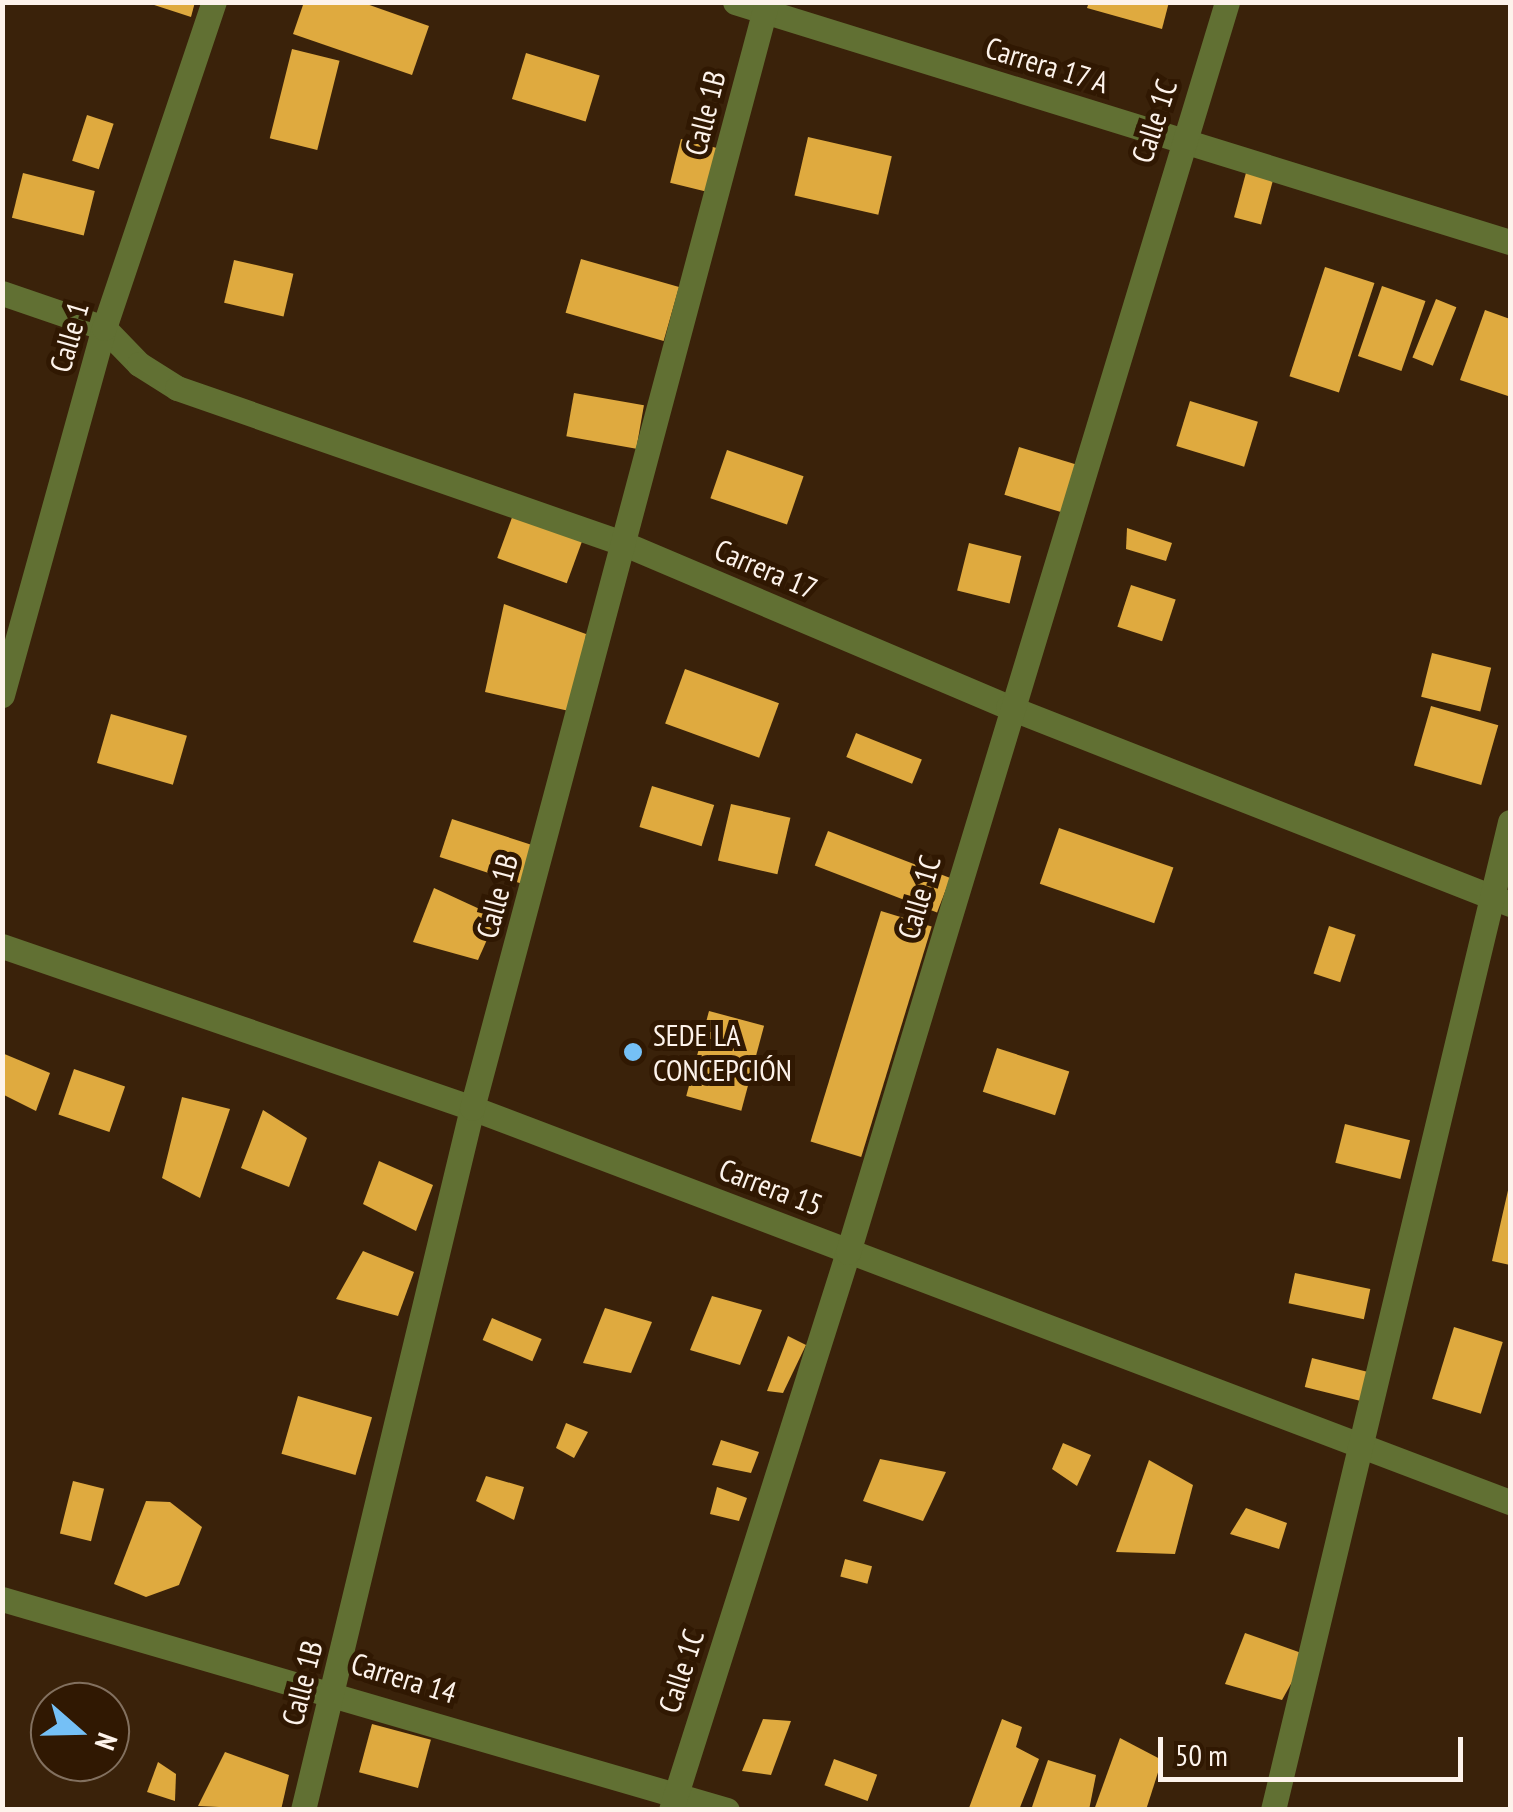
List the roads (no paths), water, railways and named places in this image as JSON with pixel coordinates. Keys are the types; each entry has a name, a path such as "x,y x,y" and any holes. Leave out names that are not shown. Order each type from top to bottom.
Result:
{"street":[{"name":"Calle 1","path":"2,695 12,640 104,328 214,2"},
{"name":"Carrera 17 A","path":"735,2 766,7 1510,242"},
{"name":"Calle 1C","path":"673,1801 848,1252 1008,707 1227,2"},
{"name":"Calle 1B","path":"303,1810 472,1108 627,545 766,7"},
{"name":"Carrera 17","path":"2,293 104,328 139,364 177,388 627,545 1008,707 1501,901"},
{"path":"1273,1810 1501,901 1510,822"},
{"name":"Carrera 15","path":"2,946 472,1108 1510,1502"},
{"name":"Carrera 14","path":"2,1599 334,1690 673,1801 727,1810"}],"place":[{"name":"SEDE LA CONCEPCIÓN","path":"633,1052"}]}
